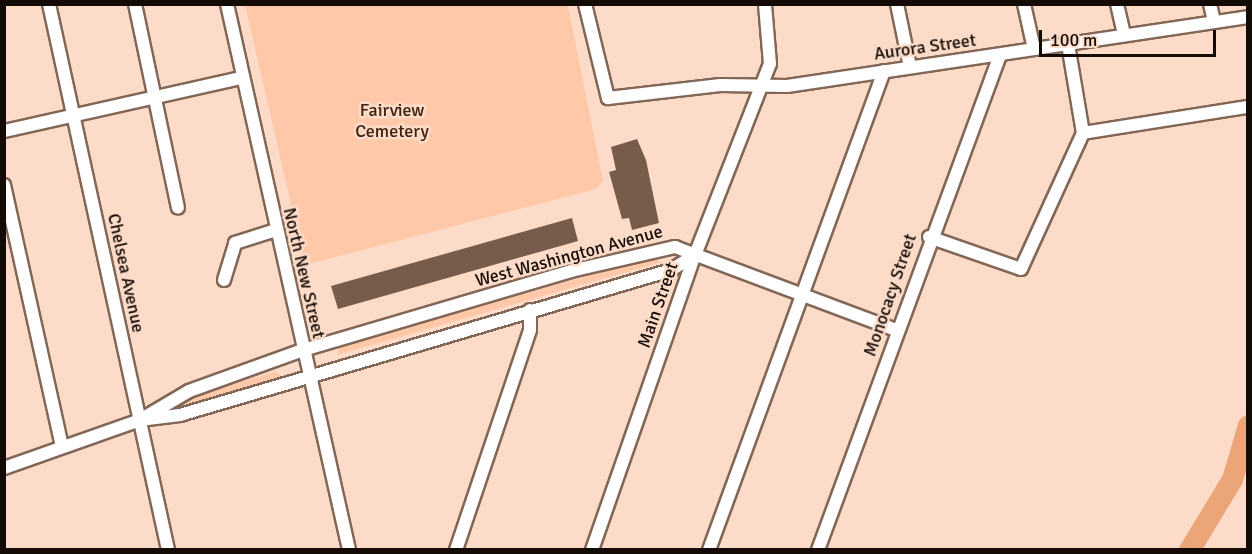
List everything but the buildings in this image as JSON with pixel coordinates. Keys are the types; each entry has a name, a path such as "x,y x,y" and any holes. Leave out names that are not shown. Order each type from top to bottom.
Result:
{"street":[{"name":"Chelsea Avenue","path":"49,4 168,549"},
{"path":"135,4 178,208"},
{"name":"North New Street","path":"227,4 349,549"},
{"name":"Aurora Street","path":"585,4 608,98 760,84 787,86 1248,17"},
{"name":"Main Street","path":"592,549 695,255 760,84 772,43 765,4"},
{"path":"902,4 897,5 910,67"},
{"path":"1024,4 1034,49"},
{"path":"1118,4 1124,35"},
{"path":"1210,4 1214,22"},
{"path":"929,237 1021,269 1083,133 1068,44"},
{"name":"Monocacy Street","path":"818,549 898,331 929,237 1000,55"},
{"path":"709,549 884,71"},
{"path":"4,131 242,78"},
{"path":"1083,133 1248,107"},
{"path":"4,185 62,447"},
{"path":"225,280 234,243 276,230"},
{"name":"West Washington Avenue","path":"140,420 189,391 303,350 647,251 675,247 898,331"},
{"path":"4,468 140,420 180,415 671,270 695,255"},
{"path":"456,549 530,330 530,310"}],"green space":[{"name":"Fairview Cemetery","path":"245,5 568,5 603,181 596,189 305,265"},
{"path":"650,258 662,262 337,355 339,347"},
{"path":"276,371 283,378 167,411 169,405"}],"waterway":[{"path":"1189,550 1232,479 1248,425"}]}
